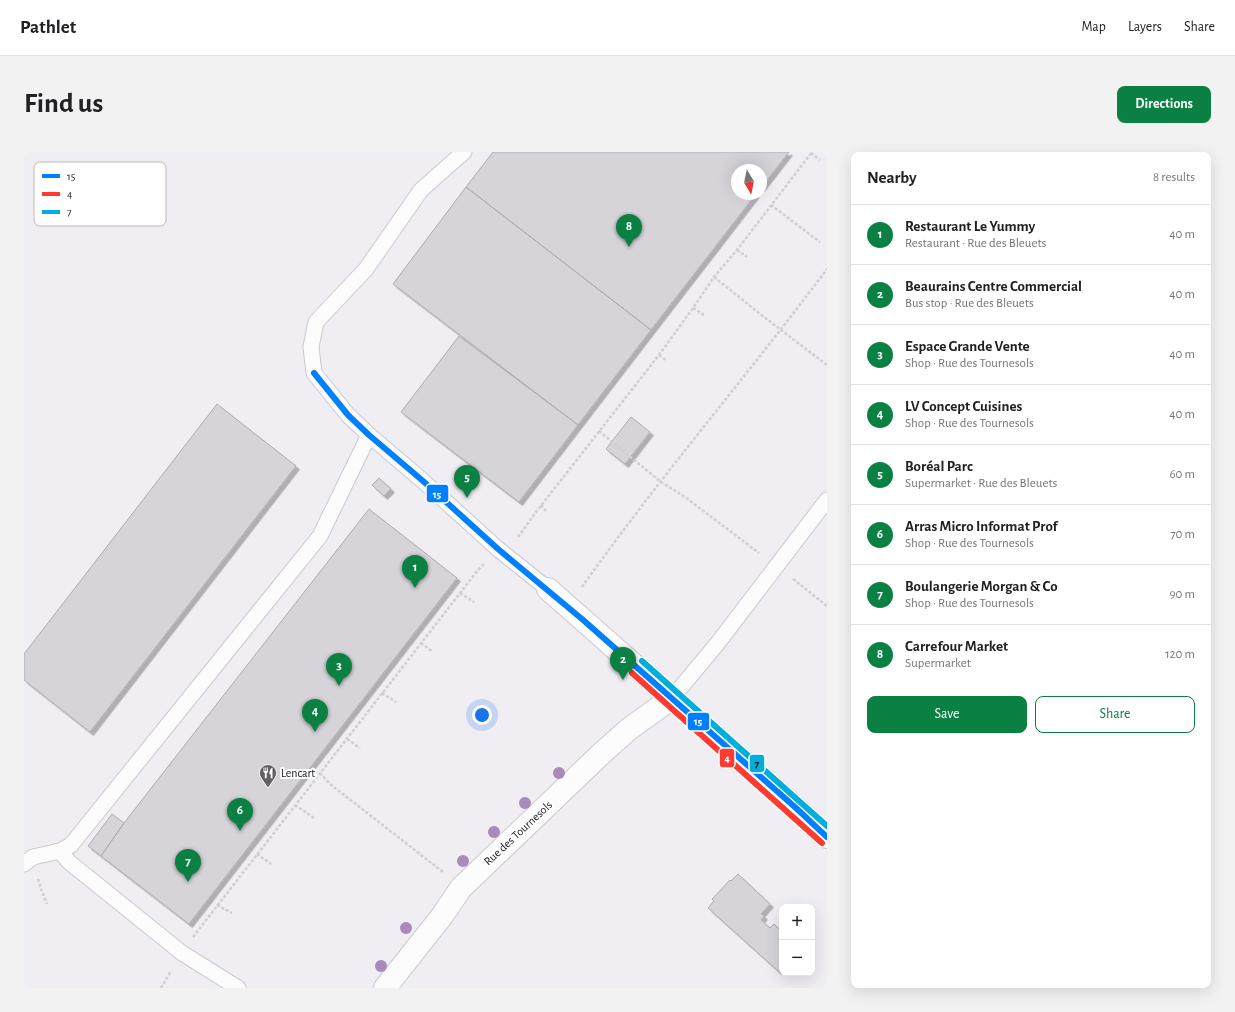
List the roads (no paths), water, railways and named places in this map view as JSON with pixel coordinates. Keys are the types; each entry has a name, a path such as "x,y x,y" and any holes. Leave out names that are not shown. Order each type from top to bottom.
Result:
{"street":[{"path":"548,589 827,837"},
{"name":"Rue des Tournesols","path":"385,988 442,916 461,888 601,754 629,729 672,698"}],"lane":[{"path":"464,152 421,190 366,269 316,322 311,347 314,373 348,415 369,435 423,481 498,549 548,589"},
{"path":"24,864 33,857 60,851 71,845 320,536 369,435"},
{"path":"672,698 717,644 827,500"},
{"path":"60,851 69,862 182,953 238,988"}],"place":[{"name":"Carrefour Market","path":"629,247"},
{"name":"Boréal Parc","path":"467,498"},
{"name":"Restaurant Le Yummy","path":"415,588"},
{"name":"Beaurains Centre Commercial","path":"623,680"},
{"name":"Espace Grande Vente","path":"339,686"},
{"name":"LV Concept Cuisines","path":"315,732"},
{"name":"Lencart","path":"268,788"},
{"name":"Arras Micro Informat Prof","path":"240,831"},
{"name":"Boulangerie Morgan & Co","path":"188,882"}]}
